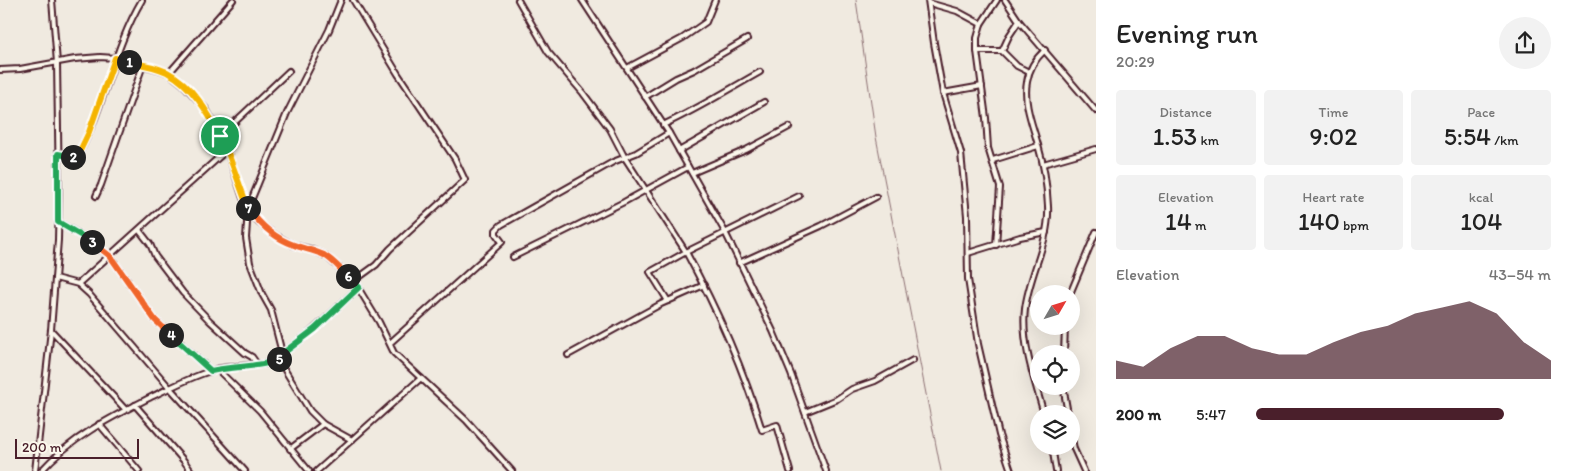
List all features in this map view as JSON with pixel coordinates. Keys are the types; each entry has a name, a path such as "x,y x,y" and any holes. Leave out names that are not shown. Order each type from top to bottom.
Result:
{"street":[{"path":"35,471 51,330 58,222 57,63 52,0"},
{"path":"58,154 72,157 78,155 92,124 129,22 142,0"},
{"path":"170,73 233,0"},
{"path":"282,354 275,322 250,263 246,238 248,208 287,113 328,30 340,0"},
{"path":"353,0 398,74 455,159 465,180 390,249 376,265 354,281"},
{"path":"518,0 548,52 583,93 610,129 625,158 686,252 704,285 736,354 762,430 777,425 790,471"},
{"path":"582,0 668,133 725,232 773,331 826,471"},
{"path":"627,68 683,38 706,22 715,0"},
{"path":"996,245 1000,187 988,148 986,118 976,51 977,38 984,16 997,0"},
{"path":"1005,0 1019,21 1096,111"},
{"path":"981,24 957,11 929,2 943,93 961,153 967,216 968,280 978,344 999,435 1011,471"},
{"path":"1002,50 1019,21"},
{"path":"645,98 676,78 694,70 747,39"},
{"path":"976,51 1002,50 1017,66 1029,72"},
{"path":"1042,405 1027,347 1025,309 1046,232 1048,206 1043,164 1026,91 1029,72 1037,58 1045,50"},
{"path":"0,70 20,69 84,58 115,58 170,73 206,109 227,150 248,208 258,222 275,236 293,245 326,256 354,281 394,353 466,420 512,471"},
{"path":"96,196 142,65"},
{"path":"220,136 290,71"},
{"path":"663,125 694,111 704,103 760,72"},
{"path":"943,93 982,86"},
{"path":"678,151 764,102"},
{"path":"1090,105 1096,105"},
{"path":"692,173 746,150 789,127"},
{"path":"390,343 502,242 496,234 496,230 501,225 668,133"},
{"path":"992,160 1038,146"},
{"path":"1043,164 1096,149"},
{"path":"78,284 227,150"},
{"path":"513,257 688,167"},
{"path":"668,301 650,272 798,196"},
{"path":"739,263 821,226 876,197"},
{"path":"58,222 110,256 155,320 211,371"},
{"path":"139,230 150,244 155,256 184,294 245,354 252,357 257,364"},
{"path":"968,253 1046,232"},
{"path":"1074,285 1096,232"},
{"path":"55,278 78,284 95,301 169,387 246,471"},
{"path":"568,355 668,301 704,285"},
{"path":"41,471 56,455 80,436 125,409 169,387 211,371 274,362 315,329 359,287"},
{"path":"51,330 125,409"},
{"path":"278,359 306,404 323,424 352,440"},
{"path":"805,412 837,399 852,389 875,381 913,360"},
{"path":"217,370 260,411 309,471"},
{"path":"317,471 421,378"},
{"path":"135,405 191,471"},
{"path":"99,424 139,471"},
{"path":"290,449 323,424"},
{"path":"1053,455 1056,471"},
{"path":"1077,455 1084,471"}],"waterway":[{"path":"856,0 876,137 941,471"}],"route":[{"path":"115,58 158,68 170,73 206,109 220,136 248,208 258,222 275,236 293,245 326,256 359,287 315,329 274,362 211,371 155,320 110,256 93,243 58,222 58,154 72,157 78,155 89,132 115,58"}]}
